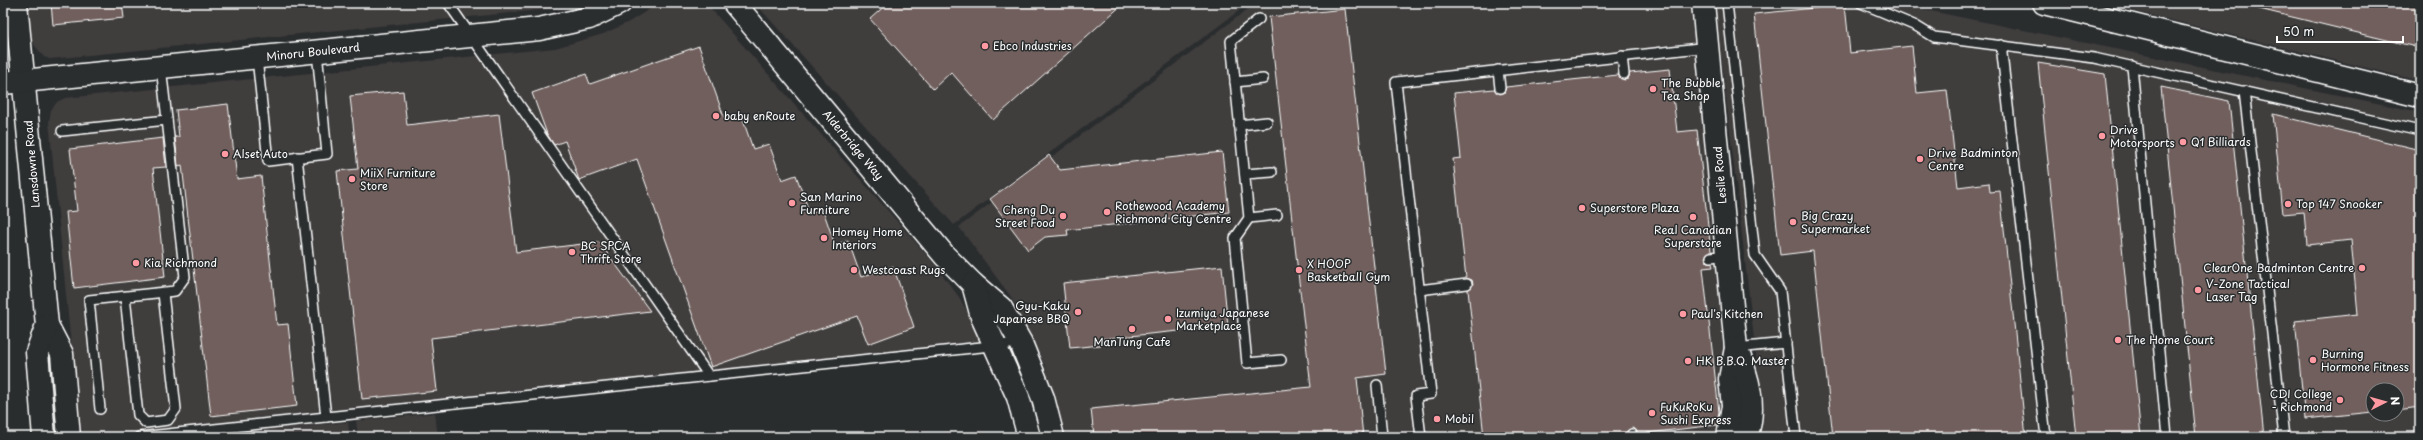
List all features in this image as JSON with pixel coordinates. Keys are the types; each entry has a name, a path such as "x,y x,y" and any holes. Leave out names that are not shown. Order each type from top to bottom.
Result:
{"street":[{"name":"Lansdowne Road","path":"16,3 13,82 47,325 62,354 69,437"},
{"name":"Minoru Boulevard","path":"13,82 559,26 589,18 620,3"},
{"name":"Alderbridge Way","path":"734,3 946,256 973,284 1001,308 1021,343 1043,398 1053,437"},
{"name":"Leslie Road","path":"1703,3 1708,47 1719,256 1736,348 1748,376 1750,420 1746,437"},
{"path":"2044,3 2420,96"},
{"name":"Alderbridge Way","path":"973,284 982,317 996,345 1018,397 1029,437"},
{"name":"Lansdowne Road","path":"44,437 37,352 47,325"},
{"name":"Leslie Road","path":"1728,437 1733,406 1730,379 1736,348"}],"lane":[{"path":"448,3 709,376"},
{"path":"1727,3 1755,255 1780,291 1796,437"},
{"path":"1861,3 1916,26 1934,37 2094,58 2420,131"},
{"path":"1259,19 1231,41 1249,218 1235,238 1247,363 1281,360"},
{"path":"2001,45 2046,437"},
{"path":"1421,437 1416,396 1431,394 1396,82 1708,47"},
{"path":"257,58 268,161 327,154 317,52"},
{"path":"1622,56 1624,74"},
{"path":"2132,66 2167,437"},
{"path":"100,409 89,300 175,292 185,277 161,67"},
{"path":"1498,70 1500,88"},
{"path":"1235,82 1263,79"},
{"path":"2244,91 2284,437"},
{"path":"62,131 167,120"},
{"path":"1239,125 1267,122"},
{"path":"298,157 326,417"},
{"path":"1245,174 1272,172"},
{"path":"1249,218 1277,215"},
{"path":"1419,290 1467,284"},
{"path":"125,297 138,415 146,423 168,420 176,409 163,293"},
{"path":"139,437 1021,343"},
{"path":"1736,348 1786,343"},
{"path":"1377,385 1382,437"}],"shaded area":[{"path":"27,3 569,3 540,10 50,59 44,57 32,42"},
{"path":"659,3 706,3 932,261 959,297 987,346 139,437 80,437 49,122 51,110 57,102 65,98 555,48 603,34 629,22"},
{"path":"755,3 1249,3 954,225"},
{"path":"1256,3 1706,3 1726,414 1720,437 1064,437 1045,366 1011,297 959,227"},
{"path":"1715,3 1892,3 2420,112 2420,437 1756,437 1761,399"},
{"path":"2102,3 2420,3 2420,81 2158,17"},
{"path":"3,7 8,52 6,59 3,61"},
{"path":"435,413 438,437 358,437 356,421"},
{"path":"348,422 350,437 171,437"}],"building":[{"path":"51,3 122,3 124,18 53,25"},
{"name":"Ebco Industries","path":"888,3 1124,3 993,120 951,72 933,89 870,19"},
{"path":"2256,3 2420,3 2420,48 2255,8"},
{"path":"1845,5 1850,53 1912,46 1917,93 1947,90 1958,187 1989,183 1990,192 2000,191 2026,437 1833,437 1813,251 1780,255 1754,14"},
{"path":"1345,9 1386,374 1357,378 1363,437 1094,437 1091,409 1311,387 1269,17"},
{"path":"699,46 725,120 741,114 753,149 769,144 782,180 796,175 810,214 823,210 835,245 848,240 861,277 893,266 914,327 868,344 857,316 711,367 637,159 579,180 565,141 554,145 547,134 532,93 586,74 590,84"},
{"path":"2038,63 2105,74 2141,437 2076,437"},
{"name":"Superstore Plaza","path":"1670,69 1677,132 1697,130 1711,251 1705,257 1706,261 1712,263 1713,267 1703,268 1719,412 1717,425 1638,434 1635,429 1632,428 1627,431 1626,435 1608,437 1484,437 1468,290 1473,284 1472,280 1466,278 1453,159 1461,158 1454,93 1494,89 1500,94 1504,93 1506,87 1618,75 1624,80 1628,79 1630,73"},
{"path":"2161,87 2229,101 2264,437 2196,437"},
{"path":"403,91 407,125 499,114 516,252 599,242 650,311 431,338 437,391 362,399 337,171 358,169 350,96"},
{"path":"228,104 237,179 261,176 277,325 288,324 297,406 211,416 182,165 178,166 175,137 179,137 176,110"},
{"path":"2273,114 2420,150 2420,407 2405,409 2405,382 2365,382 2365,413 2305,419 2295,321 2358,314 2351,240 2307,245 2304,212 2283,214"},
{"path":"163,138 166,167 153,168 165,277 74,288 66,212 77,211 70,149"},
{"path":"1222,152 1229,212 1067,230 1068,235 1045,237 1028,250 990,199 1049,155 1060,170"},
{"path":"1222,266 1228,326 1100,339 1101,345 1070,348 1063,283"}],"place":[{"name":"Ebco Industries","path":"985,46"},
{"name":"The Bubble Tea Shop","path":"1653,89"},
{"name":"baby enRoute","path":"716,116"},
{"name":"Drive Motorsports","path":"2102,136"},
{"name":"Q1 Billiards","path":"2183,142"},
{"name":"Alset Auto","path":"225,154"},
{"name":"Drive Badminton Centre","path":"1920,159"},
{"name":"MiiX Furniture Store","path":"352,179"},
{"name":"San Marino Furniture","path":"792,203"},
{"name":"Top 147 Snooker","path":"2288,204"},
{"name":"Superstore Plaza","path":"1582,208"},
{"name":"Rothewood Academy Richmond City Centre","path":"1107,212"},
{"name":"Cheng Du Street Food","path":"1063,216"},
{"name":"Real Canadian Superstore","path":"1693,217"},
{"name":"Big Crazy Supermarket","path":"1793,222"},
{"name":"Homey Home Interiors","path":"824,238"},
{"name":"BC SPCA Thrift Store","path":"572,252"},
{"name":"Kia Richmond","path":"136,263"},
{"name":"ClearOne Badminton Centre","path":"2362,268"},
{"name":"Westcoast Rugs","path":"854,270"},
{"name":"X HOOP Basketball Gym","path":"1299,270"},
{"name":"V-Zone Tactical Laser Tag","path":"2198,290"},
{"name":"Gyu-Kaku Japanese BBQ","path":"1078,312"},
{"name":"Paul's Kitchen","path":"1683,314"},
{"name":"Izumiya Japanese Marketplace","path":"1168,319"},
{"name":"ManTung Cafe","path":"1132,329"},
{"name":"The Home Court","path":"2118,340"},
{"name":"Burning Hormone Fitness","path":"2313,360"},
{"name":"HK B.B.Q. Master","path":"1688,361"},
{"name":"CDI College - Richmond","path":"2340,400"},
{"name":"FuKuRoKu Sushi Express","path":"1652,413"},
{"name":"Mobil","path":"1437,419"}]}
